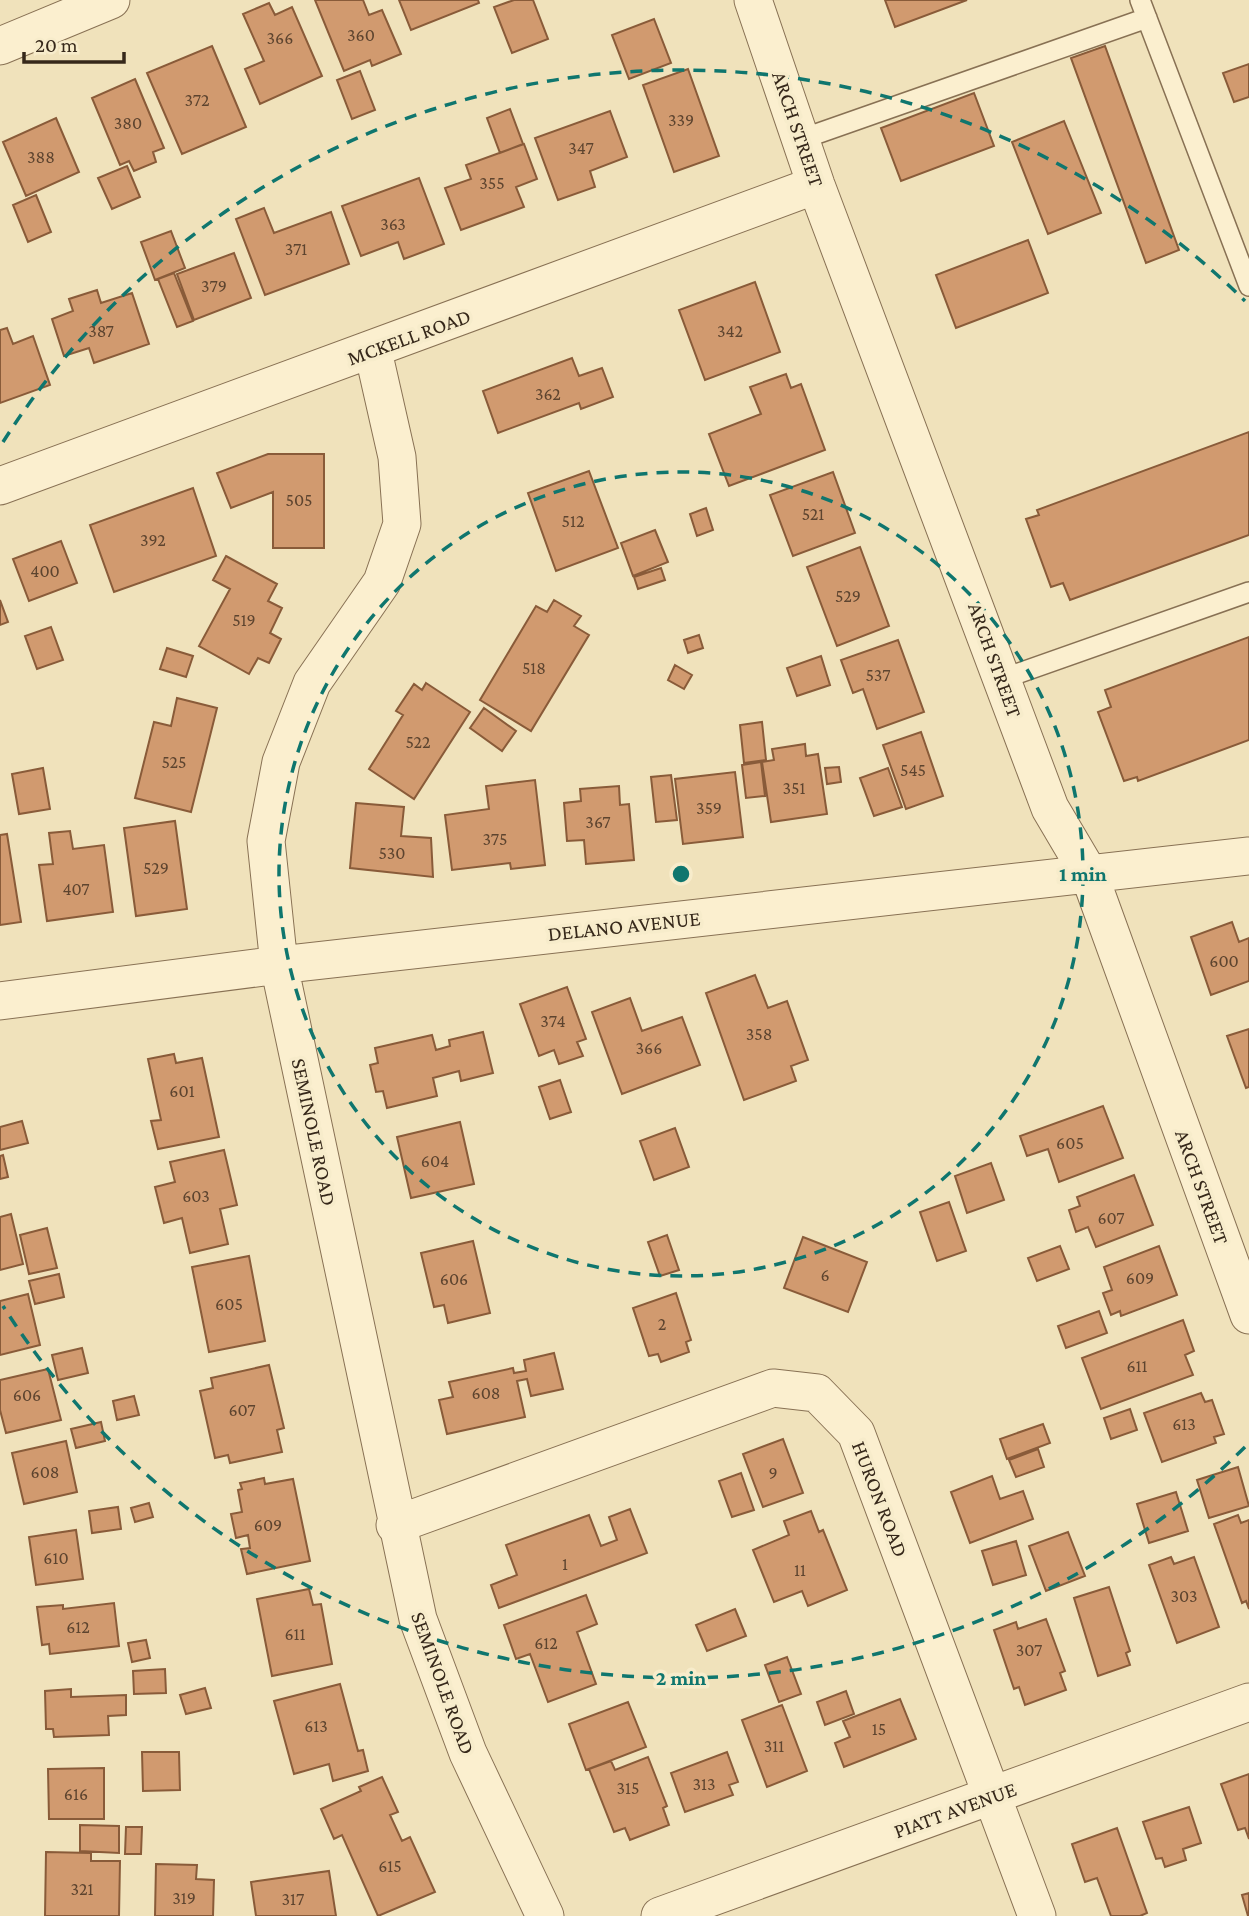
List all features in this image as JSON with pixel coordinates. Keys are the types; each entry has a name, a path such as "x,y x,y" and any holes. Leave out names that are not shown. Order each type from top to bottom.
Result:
{"street":[{"path":"0,46 111,0"},
{"name":"ARCH STREET","path":"753,0 816,185 1050,808 1089,874 1249,1315"},
{"name":"MCKELL ROAD","path":"0,486 373,351 816,185"},
{"name":"SEMINOLE ROAD","path":"373,351 397,457 402,524 382,582 312,683 281,762 267,841 279,965 395,1525 418,1619 439,1682 468,1753 545,1916"},
{"name":"DELANO AVENUE","path":"0,1001 279,965 1249,856"},
{"name":"HURON ROAD","path":"395,1525 773,1388 817,1393 856,1433 1037,1916"},
{"name":"PIATT AVENUE","path":"660,1916 1249,1702"}],"lane":[{"path":"802,139 1144,9 1249,286"},
{"path":"1002,679 1249,592"}],"building":[{"path":"315,0 363,0 369,15 382,10 401,54 372,66 370,60 344,71"},
{"path":"399,0 478,0 479,3 411,30"},
{"path":"514,0 533,0 548,39 512,53 494,7"},
{"path":"885,0 967,0 895,27"},
{"path":"269,3 275,15 292,7 322,76 260,104 245,69 264,61 243,14"},
{"path":"654,19 671,63 629,79 612,35"},
{"path":"212,46 246,127 182,154 147,73"},
{"path":"1105,46 1179,250 1146,263 1071,58"},
{"path":"1249,64 1249,97 1234,102 1223,73"},
{"path":"688,69 719,156 674,172 643,85"},
{"path":"360,71 375,110 352,119 337,80"},
{"path":"135,79 164,148 153,152 156,162 134,171 129,161 120,165 92,98"},
{"path":"974,93 994,146 901,181 881,128"},
{"path":"510,109 523,144 500,153 487,118"},
{"path":"610,111 627,157 590,171 595,187 558,200 535,138"},
{"path":"56,118 79,172 26,196 3,142"},
{"path":"1064,121 1101,213 1048,234 1012,142"},
{"path":"524,144 537,179 516,187 524,207 461,230 445,188 471,179 466,165"},
{"path":"127,166 140,197 112,209 98,178"},
{"path":"419,178 444,244 404,259 398,242 361,256 342,206"},
{"path":"36,195 51,232 28,242 13,205"},
{"path":"264,208 274,233 331,212 349,264 265,295 236,219"},
{"path":"171,231 185,268 155,280 141,242"},
{"path":"1028,240 1048,293 956,328 936,275"},
{"path":"234,253 251,298 194,320 177,274"},
{"path":"174,273 193,321 177,327 158,279"},
{"path":"755,282 780,352 705,380 679,310"},
{"path":"97,290 101,303 132,293 149,344 94,363 89,348 64,356 52,319 73,311 69,299"},
{"path":"7,328 13,344 33,336 50,385 0,403 0,330"},
{"path":"572,358 579,376 602,368 613,397 581,409 579,403 498,433 483,391"},
{"path":"786,374 791,388 801,384 825,450 729,486 709,434 761,414 750,387"},
{"path":"1249,432 1249,535 1070,600 1063,583 1051,587 1026,519 1039,515 1037,510"},
{"path":"268,454 324,454 324,548 273,548 273,492 231,508 217,473"},
{"path":"589,471 618,548 556,571 528,493"},
{"path":"833,472 855,533 793,556 770,495"},
{"path":"193,488 216,556 114,592 90,525"},
{"path":"706,508 713,530 697,536 690,514"},
{"path":"655,530 668,562 633,576 621,543"},
{"path":"61,541 77,583 29,601 13,559"},
{"path":"860,547 889,626 837,646 807,567"},
{"path":"226,556 277,584 268,601 282,608 270,633 281,639 269,663 258,658 249,674 199,646 230,589 213,580"},
{"path":"661,568 665,580 638,589 634,577"},
{"path":"0,600 8,622 0,625"},
{"path":"554,600 581,616 574,626 589,635 531,731 480,700 536,606 547,612"},
{"path":"51,627 63,660 37,669 25,636"},
{"path":"699,635 703,648 688,653 684,640"},
{"path":"1249,637 1249,740 1138,781 1137,777 1124,781 1098,712 1111,707 1105,690"},
{"path":"898,640 924,712 877,729 863,689 853,693 841,660"},
{"path":"167,648 193,656 186,677 160,669"},
{"path":"821,656 830,685 797,696 787,668"},
{"path":"675,665 692,675 684,689 668,680"},
{"path":"426,683 470,712 414,799 369,769 403,715 396,711 414,684 422,690"},
{"path":"177,698 217,708 191,812 135,798 154,722 171,726"},
{"path":"484,708 516,731 502,751 470,728"},
{"path":"762,722 766,760 744,763 740,725"},
{"path":"921,732 943,796 906,809 883,745"},
{"path":"805,744 806,756 818,754 827,814 771,822 762,762 774,760 772,749"},
{"path":"761,762 765,796 746,798 742,765"},
{"path":"839,767 841,782 827,784 825,768"},
{"path":"43,768 50,809 19,814 12,774"},
{"path":"888,768 902,807 874,816 860,778"},
{"path":"735,772 743,837 683,844 675,779"},
{"path":"671,775 677,820 656,822 651,777"},
{"path":"535,780 545,865 511,869 510,863 452,870 445,815 489,809 486,786"},
{"path":"619,786 620,805 629,804 634,860 586,864 584,840 567,841 564,803 581,801 580,789"},
{"path":"356,803 404,807 401,836 431,838 433,877 350,868"},
{"path":"175,821 187,909 136,916 124,828"},
{"path":"70,831 73,849 104,845 113,912 47,921 39,865 53,864 49,833"},
{"path":"7,834 21,922 0,925 0,835"},
{"path":"1232,922 1239,942 1249,938 1249,981 1211,995 1191,937"},
{"path":"755,975 768,1008 787,1001 808,1060 791,1066 796,1081 744,1100 706,993"},
{"path":"567,987 586,1039 577,1042 583,1056 559,1064 554,1050 539,1056 520,1004"},
{"path":"630,998 642,1031 682,1017 700,1065 622,1094 592,1012"},
{"path":"1249,1029 1249,1087 1246,1088 1227,1036"},
{"path":"483,1032 493,1073 461,1081 459,1071 433,1078 437,1096 387,1108 383,1091 376,1092 370,1065 378,1063 375,1048 432,1035 436,1050 450,1046 449,1040"},
{"path":"174,1054 176,1063 202,1058 219,1137 158,1149 151,1121 161,1120 148,1059"},
{"path":"560,1080 571,1112 550,1119 539,1087"},
{"path":"1103,1106 1123,1158 1059,1182 1048,1149 1027,1156 1020,1136"},
{"path":"22,1121 28,1143 0,1150 0,1127"},
{"path":"460,1122 474,1184 411,1198 397,1137"},
{"path":"675,1128 689,1167 654,1180 640,1141"},
{"path":"224,1150 237,1205 220,1209 228,1244 190,1253 182,1218 164,1223 155,1187 175,1182 170,1162"},
{"path":"3,1155 8,1177 0,1179 0,1156"},
{"path":"991,1163 1004,1200 967,1213 955,1176"},
{"path":"1134,1175 1153,1225 1096,1247 1088,1227 1076,1232 1069,1210 1080,1206 1077,1197"},
{"path":"949,1202 966,1251 937,1261 920,1212"},
{"path":"11,1214 23,1264 0,1270 0,1217"},
{"path":"47,1228 57,1268 29,1274 20,1235"},
{"path":"667,1235 679,1270 660,1276 648,1242"},
{"path":"803,1237 867,1262 848,1312 784,1288"},
{"path":"473,1241 490,1313 448,1323 444,1305 434,1307 421,1253"},
{"path":"1060,1246 1069,1269 1037,1281 1028,1258"},
{"path":"1159,1246 1177,1295 1121,1316 1120,1311 1111,1315 1103,1293 1112,1290 1104,1267"},
{"path":"249,1256 265,1341 209,1352 192,1267"},
{"path":"59,1274 64,1297 35,1304 29,1281"},
{"path":"676,1293 691,1340 686,1342 689,1352 661,1362 658,1354 649,1356 633,1308"},
{"path":"28,1294 40,1345 0,1355 0,1301"},
{"path":"1099,1311 1107,1333 1066,1348 1058,1326"},
{"path":"1183,1320 1194,1351 1185,1355 1193,1375 1101,1409 1082,1358"},
{"path":"82,1348 88,1373 58,1380 52,1355"},
{"path":"554,1353 563,1389 531,1396 527,1379 517,1381 525,1417 447,1434 439,1400 453,1397 449,1382 513,1368 514,1373 526,1371 524,1360"},
{"path":"269,1365 284,1428 277,1430 282,1452 230,1463 228,1455 215,1458 200,1391 213,1388 211,1378"},
{"path":"48,1369 61,1420 6,1433 0,1410 0,1380"},
{"path":"1201,1393 1205,1402 1212,1400 1224,1434 1214,1437 1216,1443 1162,1462 1144,1413"},
{"path":"134,1396 139,1415 117,1420 113,1401"},
{"path":"1130,1409 1137,1430 1111,1439 1104,1418"},
{"path":"101,1422 105,1441 76,1448 71,1429"},
{"path":"1043,1424 1050,1443 1007,1459 1000,1439"},
{"path":"783,1439 803,1493 763,1507 743,1454"},
{"path":"66,1441 77,1492 24,1504 12,1453"},
{"path":"1038,1449 1044,1467 1016,1477 1009,1460"},
{"path":"1238,1467 1249,1506 1209,1518 1197,1480"},
{"path":"741,1473 754,1510 732,1517 719,1481"},
{"path":"992,1476 1000,1499 1023,1491 1033,1519 970,1543 951,1492"},
{"path":"264,1478 265,1484 293,1479 310,1561 247,1574 241,1549 250,1548 248,1535 236,1538 231,1514 242,1512 238,1490 242,1489 240,1483"},
{"path":"1176,1492 1188,1531 1149,1543 1137,1504"},
{"path":"149,1503 153,1517 135,1522 131,1508"},
{"path":"118,1507 121,1529 92,1533 89,1511"},
{"path":"630,1509 647,1553 499,1608 491,1585 517,1575 506,1545 589,1515 601,1546 617,1540 609,1517"},
{"path":"811,1511 819,1532 823,1530 847,1590 808,1606 802,1591 774,1602 753,1550 789,1535 784,1521"},
{"path":"1238,1515 1241,1523 1249,1520 1249,1609 1246,1601 1242,1603 1214,1524"},
{"path":"76,1530 83,1579 36,1585 29,1537"},
{"path":"1068,1532 1085,1576 1046,1591 1029,1546"},
{"path":"1016,1541 1026,1575 993,1585 982,1551"},
{"path":"1171,1557 1174,1564 1194,1557 1219,1627 1177,1643 1149,1565"},
{"path":"1109,1587 1130,1651 1126,1653 1130,1665 1098,1676 1074,1598"},
{"path":"309,1589 313,1605 321,1604 332,1664 272,1676 257,1599"},
{"path":"586,1595 597,1624 577,1632 596,1684 548,1702 530,1654 516,1659 504,1625"},
{"path":"114,1603 119,1646 50,1654 49,1644 42,1645 37,1607 63,1605 63,1609"},
{"path":"735,1609 746,1636 707,1651 696,1625"},
{"path":"1046,1619 1065,1671 1060,1673 1066,1690 1025,1705 1019,1687 1014,1689 994,1630 1016,1622 1018,1629"},
{"path":"146,1640 150,1658 132,1662 128,1643"},
{"path":"787,1657 801,1694 779,1702 765,1665"},
{"path":"165,1669 166,1693 134,1694 133,1671"},
{"path":"340,1684 358,1751 363,1750 368,1771 333,1781 329,1764 294,1774 274,1701"},
{"path":"205,1688 211,1708 186,1714 180,1695"},
{"path":"71,1689 71,1697 126,1695 126,1715 108,1716 109,1735 54,1737 53,1729 46,1729 45,1691"},
{"path":"846,1691 854,1714 825,1725 817,1702"},
{"path":"900,1699 916,1739 844,1767 835,1743 850,1737 843,1721"},
{"path":"628,1702 646,1747 586,1770 569,1724"},
{"path":"782,1705 807,1771 767,1787 742,1720"},
{"path":"142,1752 179,1752 180,1790 143,1791"},
{"path":"727,1752 738,1782 729,1785 733,1795 685,1812 671,1773"},
{"path":"648,1757 667,1806 663,1808 669,1825 630,1840 625,1828 614,1832 589,1769 611,1761 615,1770"},
{"path":"104,1768 104,1819 49,1819 48,1769"},
{"path":"1249,1774 1249,1839 1245,1828 1238,1830 1221,1784"},
{"path":"382,1777 398,1812 390,1815 402,1841 410,1837 435,1892 378,1916 342,1835 334,1839 321,1809 361,1791 359,1787"},
{"path":"1189,1807 1201,1843 1183,1849 1186,1860 1165,1867 1162,1858 1156,1859 1143,1822"},
{"path":"80,1825 119,1826 119,1853 80,1851"},
{"path":"126,1827 142,1827 141,1854 125,1854"},
{"path":"1117,1828 1147,1913 1140,1916 1111,1916 1097,1878 1085,1882 1072,1844"},
{"path":"46,1852 91,1853 91,1861 120,1861 119,1916 45,1916"},
{"path":"156,1864 197,1865 196,1879 214,1880 213,1916 155,1916"},
{"path":"329,1871 336,1916 256,1916 251,1882"},
{"path":"1249,1893 1249,1916 1248,1916 1242,1895"}]}
